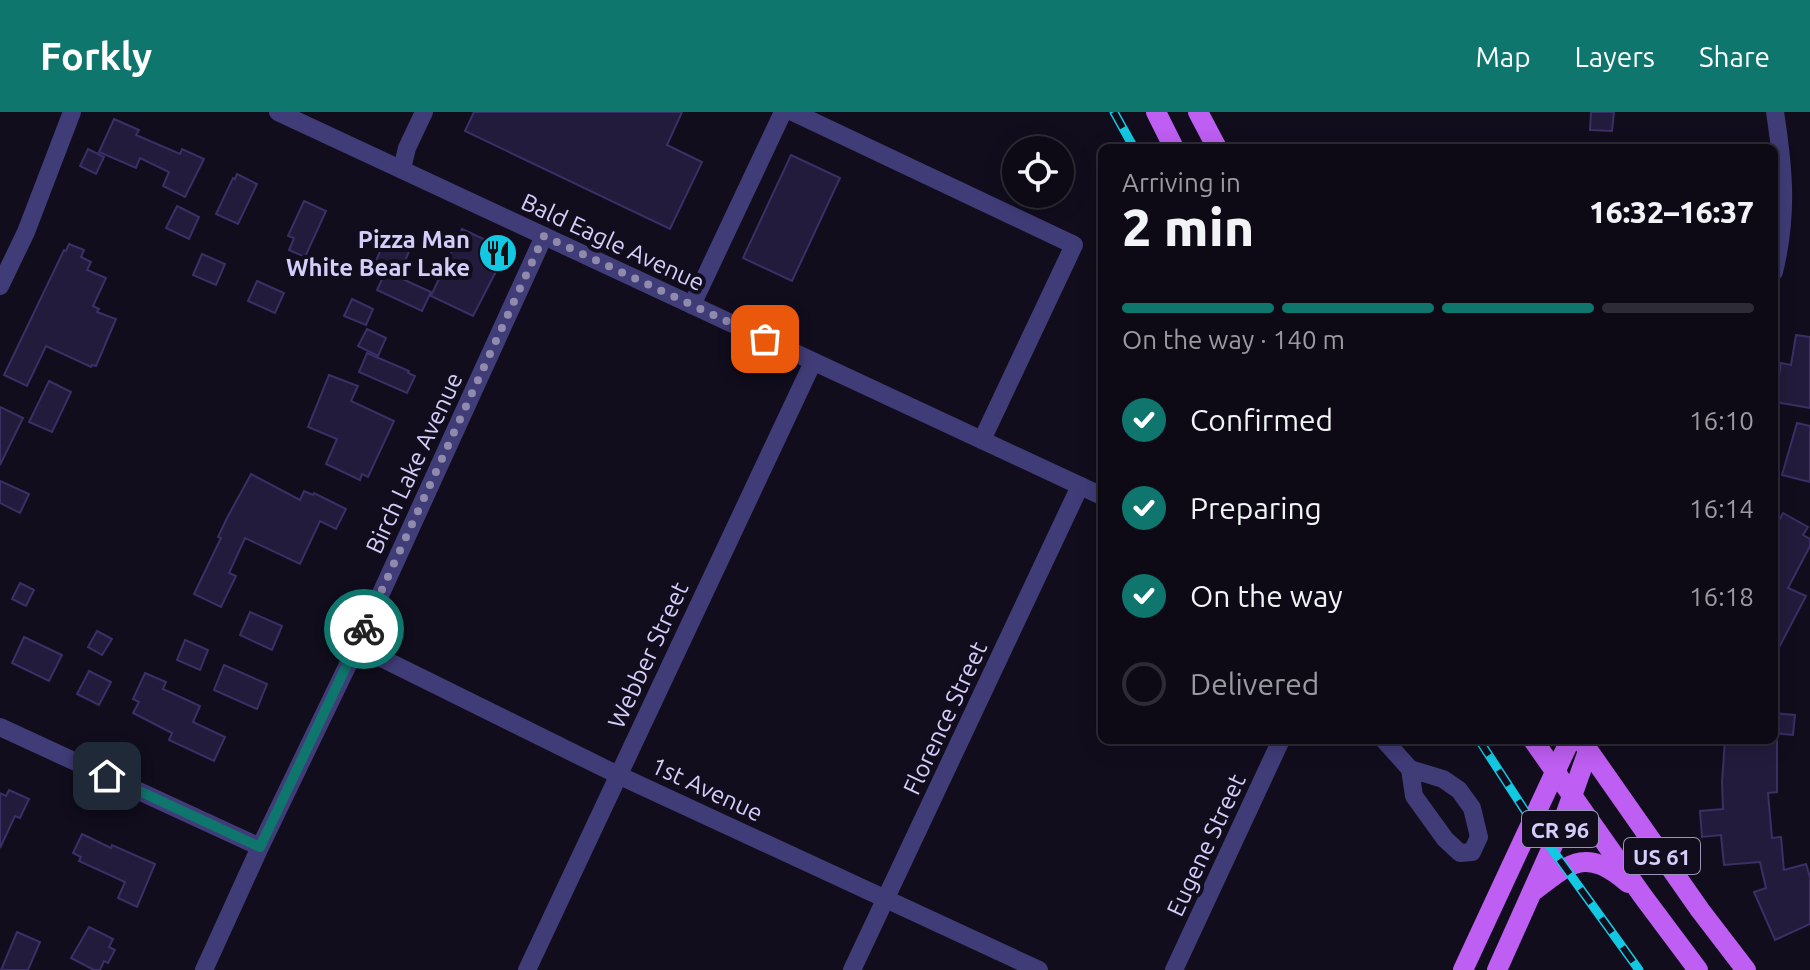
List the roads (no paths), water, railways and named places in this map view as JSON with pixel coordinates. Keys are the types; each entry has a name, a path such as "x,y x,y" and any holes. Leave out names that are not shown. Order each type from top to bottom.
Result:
{"main road":[{"path":"1156,112 1172,144"},
{"path":"1198,112 1215,144"},
{"name":"US 61","path":"1536,744 1698,970"},
{"path":"1463,970 1556,773 1580,744"},
{"name":"US 61","path":"1580,744 1746,970"},
{"name":"CR 96","path":"1529,899 1573,797 1580,744"},
{"path":"1497,970 1529,899 1564,868 1584,861 1597,864 1613,872 1642,895"}],"street":[{"path":"0,286 26,232 72,112"},
{"name":"Bald Eagle Avenue","path":"278,112 1098,494"},
{"path":"402,169 407,148 424,112"},
{"path":"692,305 783,112"},
{"path":"793,112 1074,245 982,440"},
{"path":"1775,112 1784,190 1784,215 1778,249"},
{"name":"Birch Lake Avenue","path":"204,970 357,646 544,236"},
{"name":"Webber Street","path":"527,970 813,362"},
{"name":"Florence Street","path":"852,970 1080,486"},
{"name":"1st Avenue","path":"357,646 618,775 1039,970"},
{"path":"0,727 260,847"},
{"name":"Eugene Street","path":"1174,970 1279,744"},
{"path":"1388,744 1410,769 1443,779 1459,790 1472,808 1479,837 1472,852 1460,853 1445,839 1414,796 1410,769"}],"railway":[{"path":"1114,112 1132,144"},
{"path":"1482,744 1533,823 1639,970"}],"place":[{"name":"Pizza Man White Bear Lake","path":"498,253"}]}
